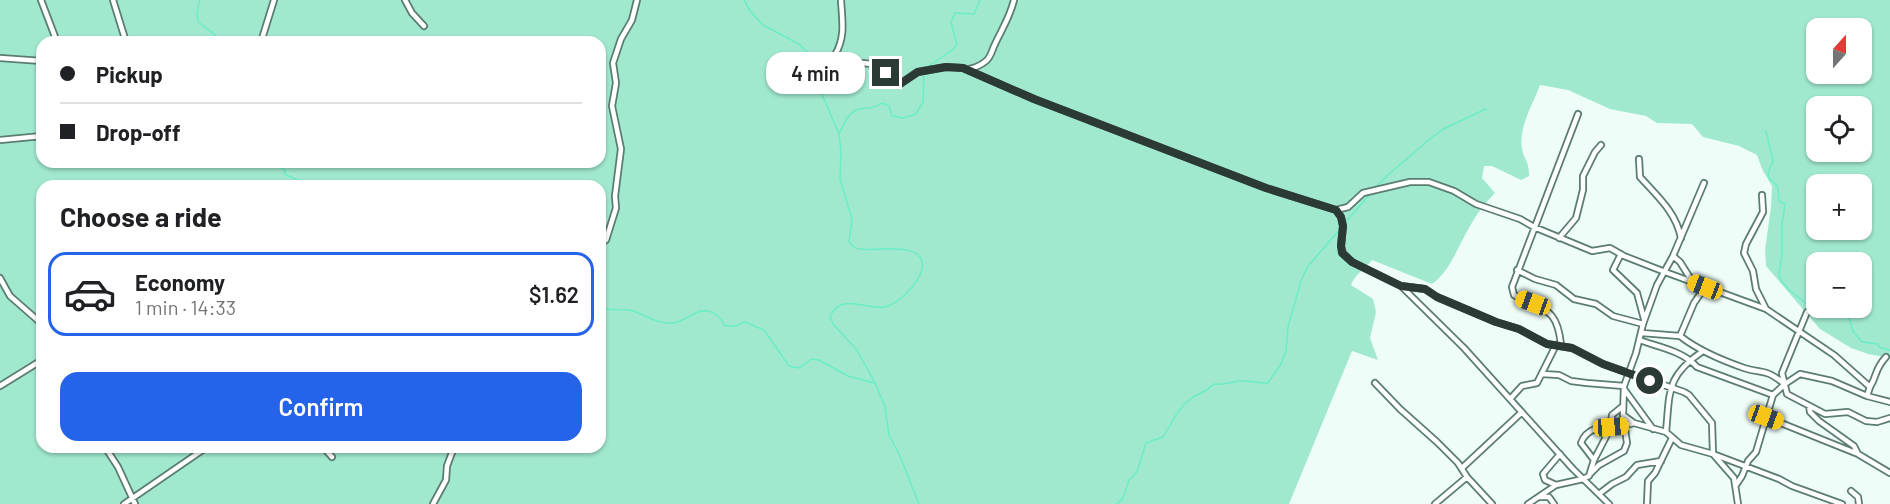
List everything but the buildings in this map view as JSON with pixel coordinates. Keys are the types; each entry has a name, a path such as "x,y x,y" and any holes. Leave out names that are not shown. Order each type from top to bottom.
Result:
{"street":[{"path":"40,0 55,36"},
{"path":"113,0 124,36"},
{"path":"263,36 274,0"},
{"path":"405,0 412,14 424,26"},
{"path":"606,240 616,208 615,196 621,149 612,106 615,83 613,63 620,41 632,20 637,0"},
{"path":"841,0 844,29 842,40 835,54 841,68 854,72 863,63 879,65 892,84 900,84 918,72 946,67 974,68 986,61 1004,30 1014,0"},
{"path":"0,58 36,61"},
{"path":"966,69 1034,99 1266,188 1336,210 1348,207 1363,193 1410,182 1429,182 1476,204 1520,219 1592,251 1610,248 1665,272 1766,309 1834,355 1870,387"},
{"path":"1511,398 1522,386 1537,383 1559,345 1556,321 1545,309 1512,292 1517,270 1578,114"},
{"path":"0,140 36,137"},
{"path":"1559,238 1576,218 1584,186 1583,176 1601,145"},
{"path":"1639,159 1640,177 1653,189 1675,219 1681,238"},
{"path":"1528,504 1556,485 1583,479 1599,465 1624,451 1626,443 1623,406 1627,373 1657,285 1673,256 1704,183"},
{"path":"1762,195 1763,212 1746,244 1744,253 1753,271 1756,289 1766,309"},
{"path":"1336,210 1343,226 1342,253 1352,262 1401,286 1425,289 1437,297 1496,322 1519,329 1547,344 1577,349 1603,364 1689,395 1709,418 1713,430 1713,454 1728,470 1736,486 1738,504"},
{"path":"1621,254 1613,270 1637,293 1644,322"},
{"path":"1673,256 1680,262 1694,283"},
{"path":"1517,270 1535,279 1556,285 1574,299 1596,304 1613,316 1644,322"},
{"path":"0,278 10,296 36,319"},
{"path":"1401,286 1511,398 1606,503"},
{"path":"1680,336 1694,303 1705,287"},
{"path":"1806,314 1782,373 1787,394 1825,414 1848,412 1866,421 1877,422 1890,418"},
{"path":"1642,333 1680,336 1703,351 1746,369 1771,373 1785,384"},
{"path":"1639,340 1690,359 1697,367 1773,395"},
{"path":"1666,432 1670,387 1674,377 1690,359 1703,351"},
{"path":"1867,396 1877,366 1887,357"},
{"path":"0,386 36,364"},
{"path":"1736,486 1748,461 1756,452 1773,395 1800,374 1832,381 1867,396 1890,402"},
{"path":"1542,375 1559,375 1572,381 1624,388 1653,429"},
{"path":"1375,383 1400,409 1437,441 1492,504"},
{"path":"1590,474 1594,460 1611,427 1612,415 1623,406"},
{"path":"1809,406 1810,412 1819,421 1854,446 1858,454"},
{"path":"1462,468 1522,412"},
{"path":"1623,415 1634,423 1666,432 1685,447 1713,454 1842,504"},
{"path":"1766,417 1858,454 1890,473"},
{"path":"1594,460 1581,441 1589,431 1634,423"},
{"path":"1647,504 1648,481 1672,438"},
{"path":"109,453 134,501"},
{"path":"124,504 134,501 199,453"},
{"path":"328,453 332,457"},
{"path":"434,504 446,480 447,466 452,453"},
{"path":"1556,485 1545,480 1543,476 1560,454"},
{"path":"1599,494 1626,477 1637,465 1661,461"},
{"path":"1435,504 1467,477"},
{"path":"1851,490 1858,497 1859,504"},
{"path":"1537,498 1549,497 1554,504"}],"green space":[{"path":"0,0 1890,0 1890,358 1851,348 1820,329 1811,318 1872,318 1872,252 1806,252 1806,313 1766,266 1765,250 1772,186 1757,155 1739,146 1703,137 1692,124 1657,123 1646,116 1610,109 1568,90 1540,85 1527,116 1521,141 1529,176 1521,180 1492,166 1484,166 1482,178 1495,193 1477,214 1449,265 1432,284 1372,260 1351,285 1373,299 1376,312 1370,338 1378,360 1352,351 1289,504 0,504"}],"waterway":[{"path":"200,0 197,18 202,26 216,36"},
{"path":"744,0 763,25 799,44 813,62 814,76 839,134 840,179 852,219 850,243 860,249 908,250 921,260 922,269 917,281 895,302 884,307 840,305 830,317 833,324 857,350 875,383 885,407 889,435 919,504"},
{"path":"926,68 957,45 951,22 955,13 974,14 980,0"},
{"path":"839,134 853,112 882,103 889,106 892,116 903,118 916,114 923,102 924,72"},
{"path":"1375,188 1443,129 1486,109"},
{"path":"1766,131 1773,161 1768,173 1769,178 1778,187 1779,201 1785,204 1779,274 1781,280 1789,290 1808,305 1827,313 1849,318 1853,331 1862,342 1878,344 1879,347 1890,350"},
{"path":"282,168 285,170 284,174 298,180"},
{"path":"1344,224 1370,194"},
{"path":"1117,504 1123,498 1129,480 1137,472 1146,443 1163,437 1179,410 1188,401 1214,384 1239,381 1268,383 1281,364 1286,351 1288,327 1301,281 1308,266 1341,228"},
{"path":"606,309 633,311 667,323 678,322 698,312 708,311 718,316 725,326 736,326 745,322 764,330 789,366 799,368 812,359 819,360 848,376 874,383"}],"route":[{"path":"886,73 892,84 900,84 918,72 953,66 966,69 1034,99 1266,188 1336,210 1343,226 1342,253 1352,262 1401,286 1425,289 1437,297 1496,322 1519,329 1547,344 1565,345 1603,364 1650,381"}]}
